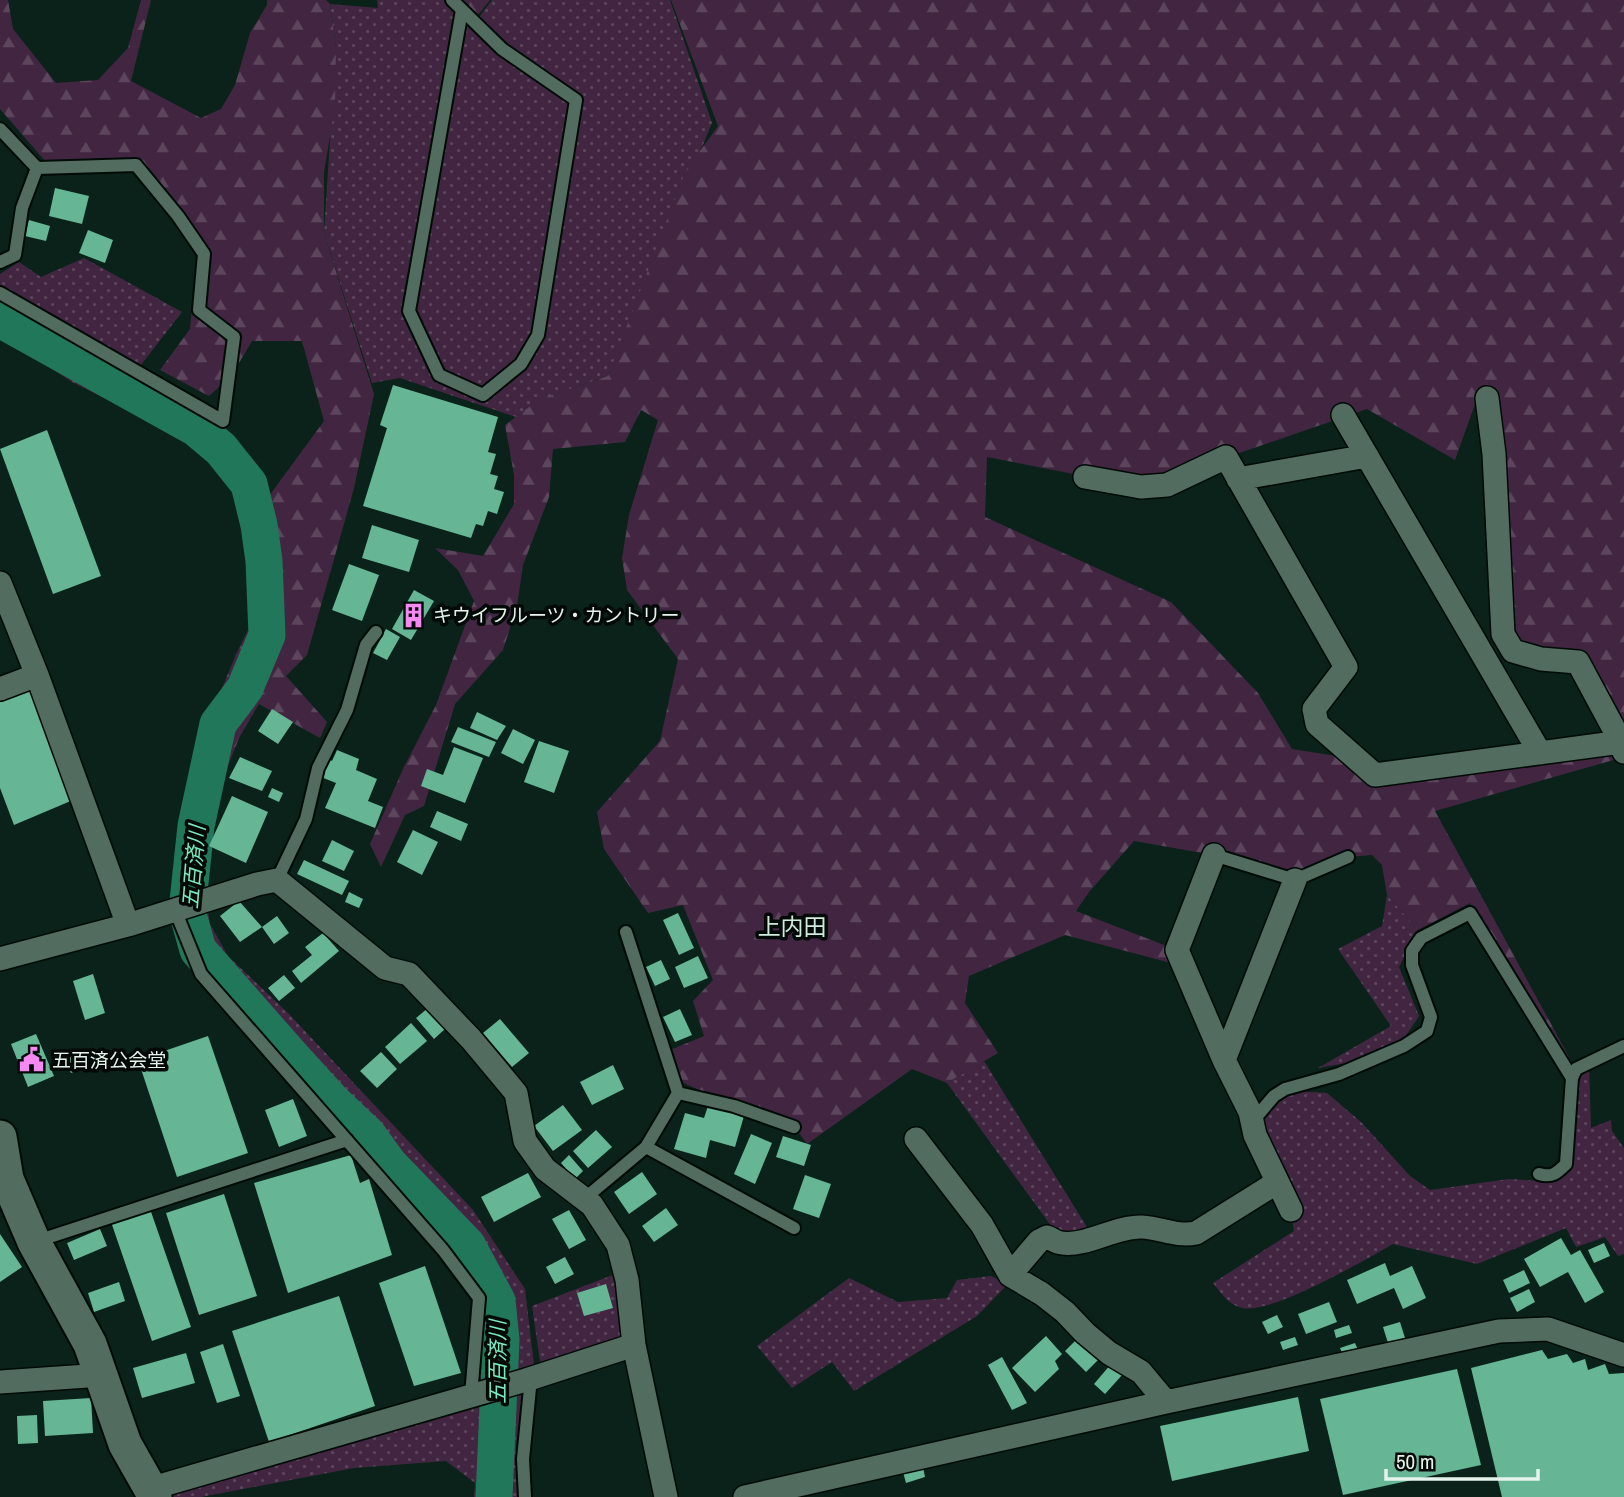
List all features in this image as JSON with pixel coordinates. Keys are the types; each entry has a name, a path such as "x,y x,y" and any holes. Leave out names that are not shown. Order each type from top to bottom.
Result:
{"street":[{"path":"1487,398 1494,454 1503,634 1513,651"},
{"path":"1343,415 1540,753"},
{"path":"1238,479 1367,456"},
{"path":"1085,477 1141,487 1167,485 1226,457 1346,667 1314,709 1317,724 1375,775 1540,753 1623,747 1578,662 1541,659 1513,651 1483,656"},
{"path":"0,583 37,675 128,925"},
{"path":"0,689 37,675"},
{"path":"1214,856 1177,950 1224,1060 1250,1112 1255,1136 1290,1210"},
{"path":"0,959 128,925 276,880 385,968 409,974 471,1039 516,1093 525,1141 545,1169 592,1206 618,1244 627,1280 634,1345 666,1497"},
{"path":"1224,1060 1295,880"},
{"path":"0,1137 4,1175 34,1242 90,1344 125,1444 152,1493 634,1345"},
{"path":"916,1139 982,1225 1010,1275 1042,1294 1109,1353 1141,1372 1166,1402"},
{"path":"1010,1275 1039,1241 1047,1237 1062,1243 1074,1243 1121,1229 1143,1227 1184,1236 1196,1233 1276,1183"},
{"path":"745,1497 1166,1402 1499,1331 1548,1329 1624,1355"},
{"path":"0,1382 102,1375"}],"lane":[{"path":"457,5 502,49 576,100 538,335 521,364 483,395 439,375 409,311 457,5"},
{"path":"0,129 37,168 136,165 178,216 204,254 199,310 234,337 223,421 0,293"},
{"path":"0,262 15,255 22,208 37,168"},
{"path":"276,880 306,819 318,768 347,710 366,645 376,632"},
{"path":"1214,856 1295,880 1348,857"},
{"path":"175,910 201,974 443,1250 479,1298 464,1398"},
{"path":"1252,1122 1274,1096 1285,1089 1339,1074 1404,1046 1427,1031 1430,1017 1412,965 1412,951 1421,938 1470,913 1572,1078"},
{"path":"584,1199 646,1147 678,1093 626,932"},
{"path":"1539,1174 1548,1176 1566,1164 1572,1078 1576,1069 1624,1046"},
{"path":"678,1093 734,1106 794,1126"},
{"path":"34,1242 347,1140"},
{"path":"646,1147 794,1228"},
{"path":"525,1497 523,1460 528,1379"}],"green space":[{"path":"0,0 8,0 13,29 56,83 98,80 128,48 141,0 151,0 131,81 201,118 221,109 235,85 250,33 267,5 267,0 326,0 330,4 336,47 335,106 324,172 324,233 374,394 354,488 307,655 286,676 327,722 320,738 259,704 239,738 199,838 220,731 281,610 269,549 269,496 324,421 302,341 252,341 232,375 209,396 160,370 190,329 197,257 136,165 47,163 0,109"},
{"path":"377,0 449,0 474,24 492,0 670,0 712,123 608,376 544,398 516,417 400,378 372,383 324,233 336,47 330,4 378,8"},
{"path":"447,0 490,0 478,15"},
{"path":"671,0 1624,0 1624,741 1586,656 1513,651 1475,404 1455,460 1367,409 1141,487 987,457 985,517 1171,602 1258,693 1292,749 1355,759 1375,775 1607,743 1617,759 1435,811 1569,1057 1570,1074 1521,995 1470,903 1418,930 1387,895 1382,865 1372,855 1348,857 1297,880 1214,855 1134,841 1089,892 1076,911 1177,950 1171,963 1065,935 969,976 965,1003 998,1053 947,1083 912,1069 807,1144 794,1126 734,1106 673,1078 670,1050 704,1036 693,1001 713,980 683,905 648,913 604,849 597,812 660,741 678,659 627,590 622,558 629,515 658,420 641,410 625,442 553,449 549,497 523,565 517,606 503,650 455,704 424,806 405,815 381,867 370,844 403,769 436,705 474,601 458,570 435,548 483,556 514,504 514,475 505,425 540,399 608,376 685,172 718,126"},
{"path":"84,258 182,312 137,370 98,348 213,423 269,496 269,549 281,610 245,688 219,720 198,839 210,924 228,956 288,1013 473,1210 525,1289 537,1390 524,1497 474,1497 475,1483 446,1461 354,1468 201,1497 172,1497 165,1490 476,1403 484,1313 448,1243 345,1133 200,963 182,922 177,888 178,857 200,741 256,614 254,553 242,505 232,479 188,440 72,382 0,335 0,274 19,262 41,277"},
{"path":"1387,895 1418,930 1399,967 1419,1016 1403,1040 1357,1061 1318,1068 1391,1026 1338,949 1382,926"},
{"path":"984,1061 1090,1232 1057,1234 947,1083"},
{"path":"1589,1064 1591,1128 1611,1120 1612,1131 1624,1148 1624,1254 1618,1256 1605,1237 1576,1247 1566,1228 1477,1264 1393,1244 1317,1285 1255,1308 1242,1308 1233,1304 1213,1283 1294,1231 1291,1213 1262,1123 1275,1100 1295,1091 1327,1093 1361,1122 1410,1176 1430,1190 1509,1179 1557,1182 1571,1166 1576,1080"},
{"path":"618,1273 625,1339 540,1362 532,1306"},
{"path":"991,1276 1008,1284 977,1316 854,1391 832,1362 792,1388 757,1346 849,1278 898,1302 947,1298 957,1280"}],"building":[{"path":"55,188 89,196 82,224 49,216"},
{"path":"29,220 50,226 46,241 25,236"},
{"path":"88,230 113,240 105,263 79,253"},
{"path":"393,385 498,417 488,452 496,454 490,474 498,476 494,489 504,492 497,514 488,511 483,526 476,524 471,538 363,506 387,428 380,425"},
{"path":"47,430 101,576 53,594 0,449"},
{"path":"372,525 419,540 409,572 362,558"},
{"path":"349,564 379,575 362,621 332,610"},
{"name":"キウイフルーツ・カントリー","path":"414,590 434,601 411,640 392,629"},
{"path":"386,629 400,637 387,660 373,653"},
{"path":"30,690 73,800 14,825 0,788 0,701"},
{"path":"272,709 293,722 278,744 258,731"},
{"path":"477,712 506,726 497,740 470,728"},
{"path":"458,727 496,742 489,757 451,742"},
{"path":"513,729 535,740 523,764 501,753"},
{"path":"539,741 569,751 554,793 524,782"},
{"path":"454,747 483,758 465,803 421,786 427,769 443,775"},
{"path":"337,750 359,759 356,770 377,779 368,801 383,807 375,828 325,808 336,783 321,777 329,759 332,761"},
{"path":"240,757 272,771 262,791 229,778"},
{"path":"272,788 283,793 279,802 268,797"},
{"path":"232,796 268,812 246,863 209,846"},
{"path":"437,811 468,824 461,841 430,827"},
{"path":"413,830 438,842 422,875 397,862"},
{"path":"332,840 354,851 344,871 322,861"},
{"path":"304,860 349,881 342,895 297,874"},
{"path":"349,892 363,899 359,908 345,902"},
{"path":"239,901 262,927 240,942 220,916"},
{"path":"678,913 694,948 679,955 663,920"},
{"path":"277,916 289,933 274,944 262,927"},
{"path":"323,933 339,951 301,983 292,971 312,955 305,947"},
{"path":"698,956 708,978 684,988 675,967"},
{"path":"661,960 670,979 655,986 646,967"},
{"path":"93,974 105,1013 85,1020 73,981"},
{"path":"284,975 295,988 279,1001 268,988"},
{"path":"428,1008 446,1028 434,1039 416,1018"},
{"path":"680,1009 692,1035 675,1042 663,1017"},
{"path":"500,1019 529,1053 512,1067 483,1033"},
{"path":"411,1023 427,1041 400,1064 385,1047"},
{"name":"五百済公会堂","path":"36,1034 54,1076 28,1087 11,1044"},
{"path":"208,1036 248,1153 177,1177 138,1060"},
{"path":"80,1051 86,1067 71,1073 65,1057"},
{"path":"381,1052 397,1069 377,1088 360,1071"},
{"path":"613,1065 624,1089 592,1105 580,1082"},
{"path":"293,1099 307,1136 279,1147 265,1110"},
{"path":"563,1105 582,1130 553,1151 534,1126"},
{"path":"708,1106 744,1116 735,1147 710,1140 706,1158 674,1149 685,1113 704,1118"},
{"path":"596,1130 612,1147 588,1168 573,1151"},
{"path":"751,1134 772,1143 755,1184 734,1174"},
{"path":"783,1136 811,1145 804,1166 776,1157"},
{"path":"351,1155 360,1183 369,1179 392,1255 288,1293 254,1183"},
{"path":"569,1155 583,1171 575,1179 561,1163"},
{"path":"642,1172 657,1194 629,1214 614,1192"},
{"path":"528,1173 541,1197 494,1222 481,1197"},
{"path":"805,1175 831,1184 819,1218 793,1209"},
{"path":"224,1194 257,1296 199,1315 166,1213"},
{"path":"149,1206 191,1327 152,1341 110,1219"},
{"path":"666,1208 678,1225 654,1242 642,1226"},
{"path":"569,1210 586,1240 569,1249 552,1219"},
{"path":"100,1229 107,1246 74,1260 67,1243"},
{"path":"0,1234 22,1267 0,1282"},
{"path":"1561,1238 1571,1255 1580,1250 1604,1292 1585,1303 1568,1272 1540,1287 1524,1259"},
{"path":"1604,1243 1610,1256 1594,1263 1588,1250"},
{"path":"565,1257 574,1274 555,1284 546,1267"},
{"path":"1385,1263 1390,1276 1412,1266 1426,1298 1403,1309 1394,1288 1357,1304 1347,1280"},
{"path":"425,1266 461,1373 414,1386 379,1283"},
{"path":"1524,1270 1530,1283 1509,1293 1503,1280"},
{"path":"119,1282 125,1301 94,1312 88,1293"},
{"path":"606,1284 613,1308 584,1316 577,1293"},
{"path":"1529,1289 1535,1302 1517,1312 1510,1298"},
{"path":"339,1296 375,1406 269,1442 232,1331"},
{"path":"1329,1302 1337,1322 1306,1334 1298,1314"},
{"path":"1277,1315 1283,1327 1268,1334 1262,1322"},
{"path":"1400,1322 1405,1338 1388,1343 1383,1327"},
{"path":"1349,1325 1352,1333 1336,1338 1334,1330"},
{"path":"1046,1336 1062,1354 1055,1361 1059,1369 1035,1392 1012,1368"},
{"path":"1295,1337 1298,1345 1283,1350 1280,1342"},
{"path":"1078,1338 1099,1359 1086,1372 1065,1351"},
{"path":"1355,1343 1358,1350 1343,1355 1340,1348"},
{"path":"223,1344 240,1396 217,1403 200,1352"},
{"path":"1542,1350 1548,1359 1567,1354 1573,1363 1585,1359 1588,1370 1605,1364 1609,1374 1624,1373 1624,1497 1502,1497 1471,1368"},
{"path":"186,1353 195,1383 142,1398 133,1368"},
{"path":"1002,1357 1027,1403 1012,1410 988,1365"},
{"path":"1111,1364 1123,1374 1105,1394 1094,1384"},
{"path":"1457,1369 1481,1465 1343,1495 1320,1399"},
{"path":"1298,1397 1309,1451 1172,1481 1160,1426"},
{"path":"91,1398 93,1433 45,1436 43,1401"},
{"path":"37,1415 38,1443 18,1444 17,1416"},
{"path":"923,1467 925,1477 906,1483 903,1472"}],"waterway":[{"name":"五百済川","path":"0,319 196,428 221,449 249,484 264,561 267,635 245,688 218,724 196,826 187,911 198,950 333,1102 368,1135 389,1164 467,1245 497,1301 501,1340 494,1497"}],"place":[{"name":"キウイフルーツ・カントリー","path":"413,615"},
{"name":"五百済公会堂","path":"32,1060"}],"district":[{"name":"上内田","path":"792,927"}]}
